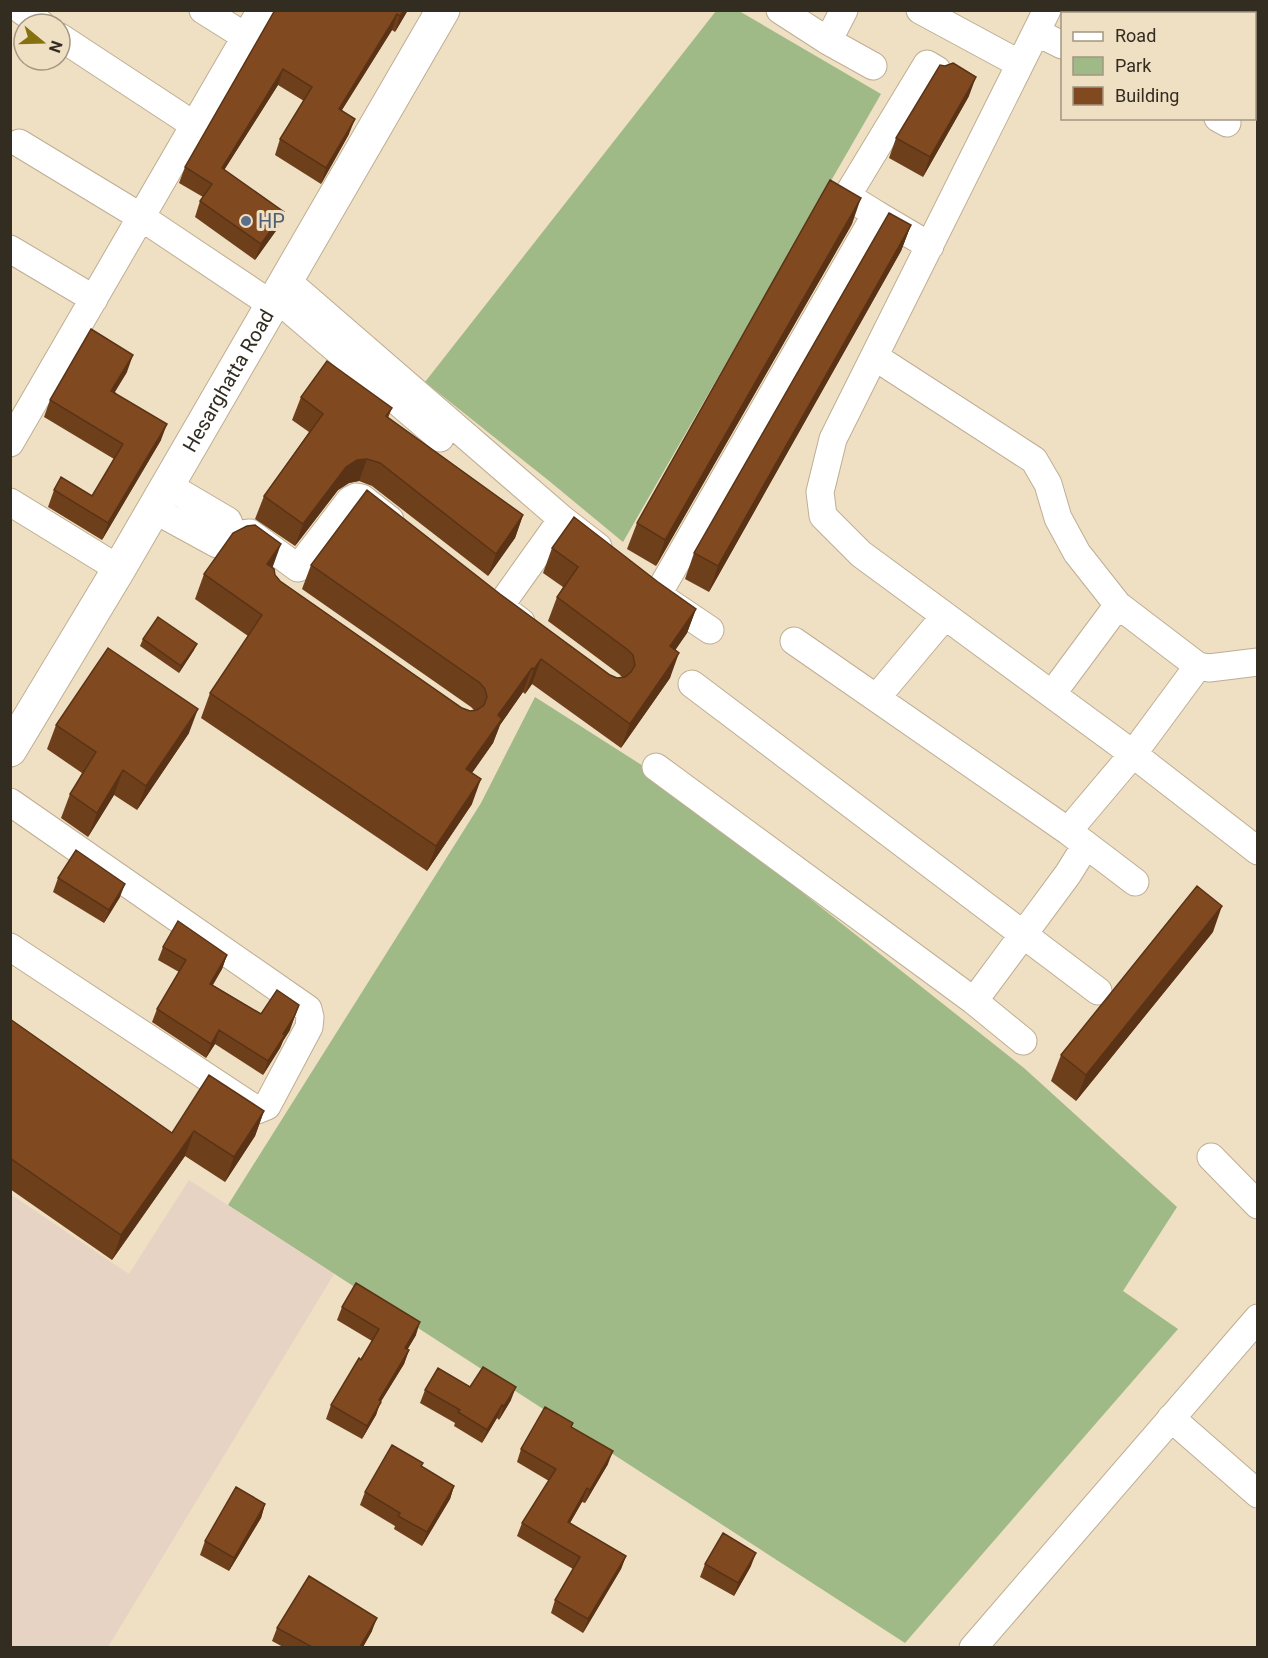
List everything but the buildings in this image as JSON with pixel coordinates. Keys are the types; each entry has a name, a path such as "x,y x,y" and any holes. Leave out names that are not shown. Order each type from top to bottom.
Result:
{"main road":[{"name":"Hesarghatta Road","path":"10,750 119,569 443,10"}],"street":[{"path":"203,10 246,37"},
{"path":"10,443 261,10"},
{"path":"780,10 873,66"},
{"path":"828,41 844,10"},
{"path":"920,10 1020,64"},
{"path":"1061,44 1041,21 833,439 820,492 823,516 861,554 1133,754 1257,851"},
{"path":"72,44 194,125"},
{"path":"930,246 847,195 927,64 936,70"},
{"path":"19,143 141,217 278,294 556,526 614,560"},
{"path":"710,630 649,588 876,214"},
{"path":"10,249 94,299"},
{"path":"875,357 1034,460 1048,484 1058,518 1077,553 1118,604 1198,666 1209,668 1257,662"},
{"path":"160,497 217,544 233,535 250,532 292,577 350,500 356,497 362,498 408,534"},
{"path":"10,502 119,569"},
{"path":"537,633 491,599 556,526"},
{"path":"1052,694 1118,604"},
{"path":"877,697 945,616"},
{"path":"794,641 1077,838 1135,882"},
{"path":"974,1001 1068,874 1077,838 1133,754 1198,666"},
{"path":"692,684 1098,991"},
{"path":"656,767 974,1001 1023,1041"},
{"path":"10,802 308,1009 309,1027 267,1106 257,1110 10,946"},
{"path":"1211,1157 1257,1205"},
{"path":"973,1647 1257,1318"},
{"path":"1171,1418 1257,1494"}],"shaded area":[{"path":"189,1180 334,1274 108,1647 11,1647 10,1194 129,1274"}],"green space":[{"path":"716,11 739,11 881,94 623,542 425,382"},
{"path":"535,697 640,764 1024,1068 1177,1207 1123,1291 1178,1329 905,1643 228,1205 481,803"}],"place":[{"name":"HP","path":"246,221"}]}
